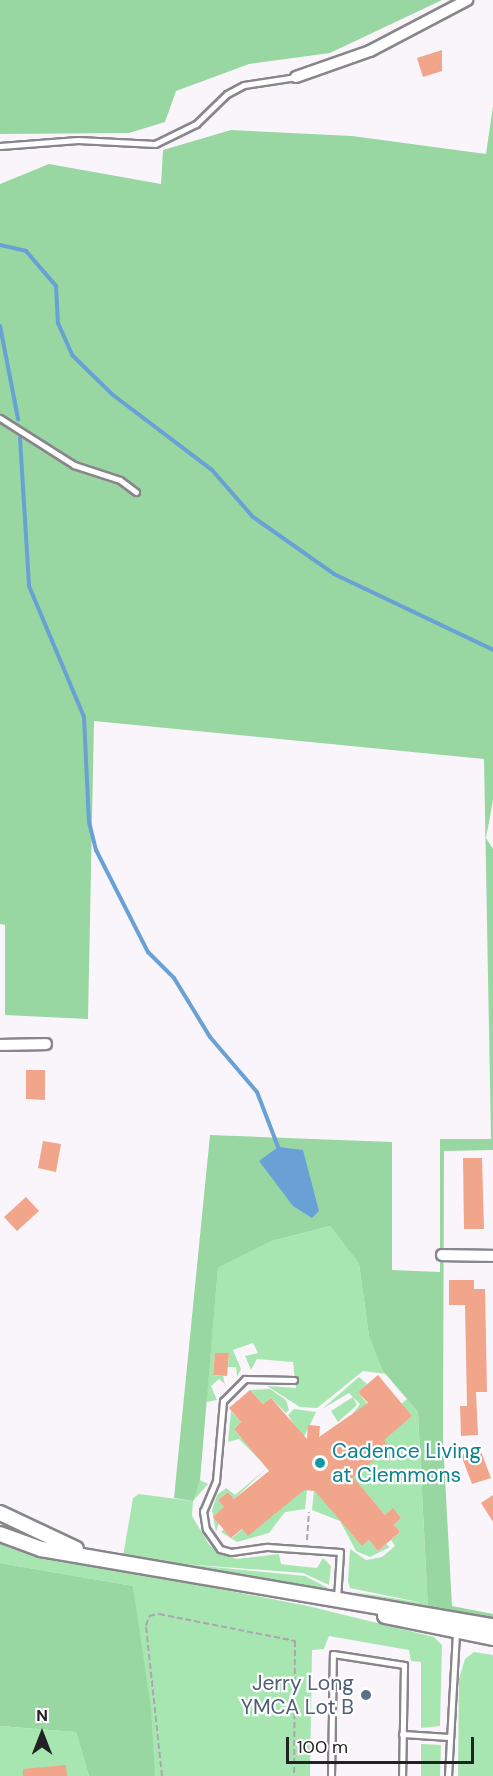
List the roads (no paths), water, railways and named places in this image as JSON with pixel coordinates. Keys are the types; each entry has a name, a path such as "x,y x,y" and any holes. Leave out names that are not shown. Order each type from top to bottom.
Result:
{"main road":[{"path":"0,1513 94,1558"},
{"path":"0,1534 41,1549 337,1603 493,1626"},
{"path":"337,1603 493,1638"}],"street":[{"path":"296,77 370,51 467,0"},
{"path":"0,1045 46,1044"},
{"path":"442,1255 493,1256"}],"lane":[{"path":"0,146 78,140 154,144 196,124 244,85 296,77"},
{"path":"0,418 74,465 120,480 136,492"},
{"path":"294,1380 244,1379 223,1401 216,1481 203,1511 206,1529 220,1549 231,1552 268,1547 340,1552 337,1603"},
{"path":"448,1776 456,1631"},
{"path":"331,1776 333,1654 404,1665 402,1776"},
{"path":"402,1734 450,1737"}],"water":[{"path":"278,1147 303,1150 319,1211 312,1218 293,1206 259,1161"}],"waterway":[{"path":"0,245 26,251 56,286 58,323 72,355 113,395 212,470 253,517 334,574 493,650"},
{"path":"0,326 18,419"},
{"path":"20,438 29,586 84,717 89,822 96,850 148,952 174,978 210,1037 257,1092 280,1152"}],"place":[{"name":"Cadence Living at Clemmons","path":"320,1463"},
{"name":"Jerry Long YMCA Lot B","path":"366,1695"}]}
